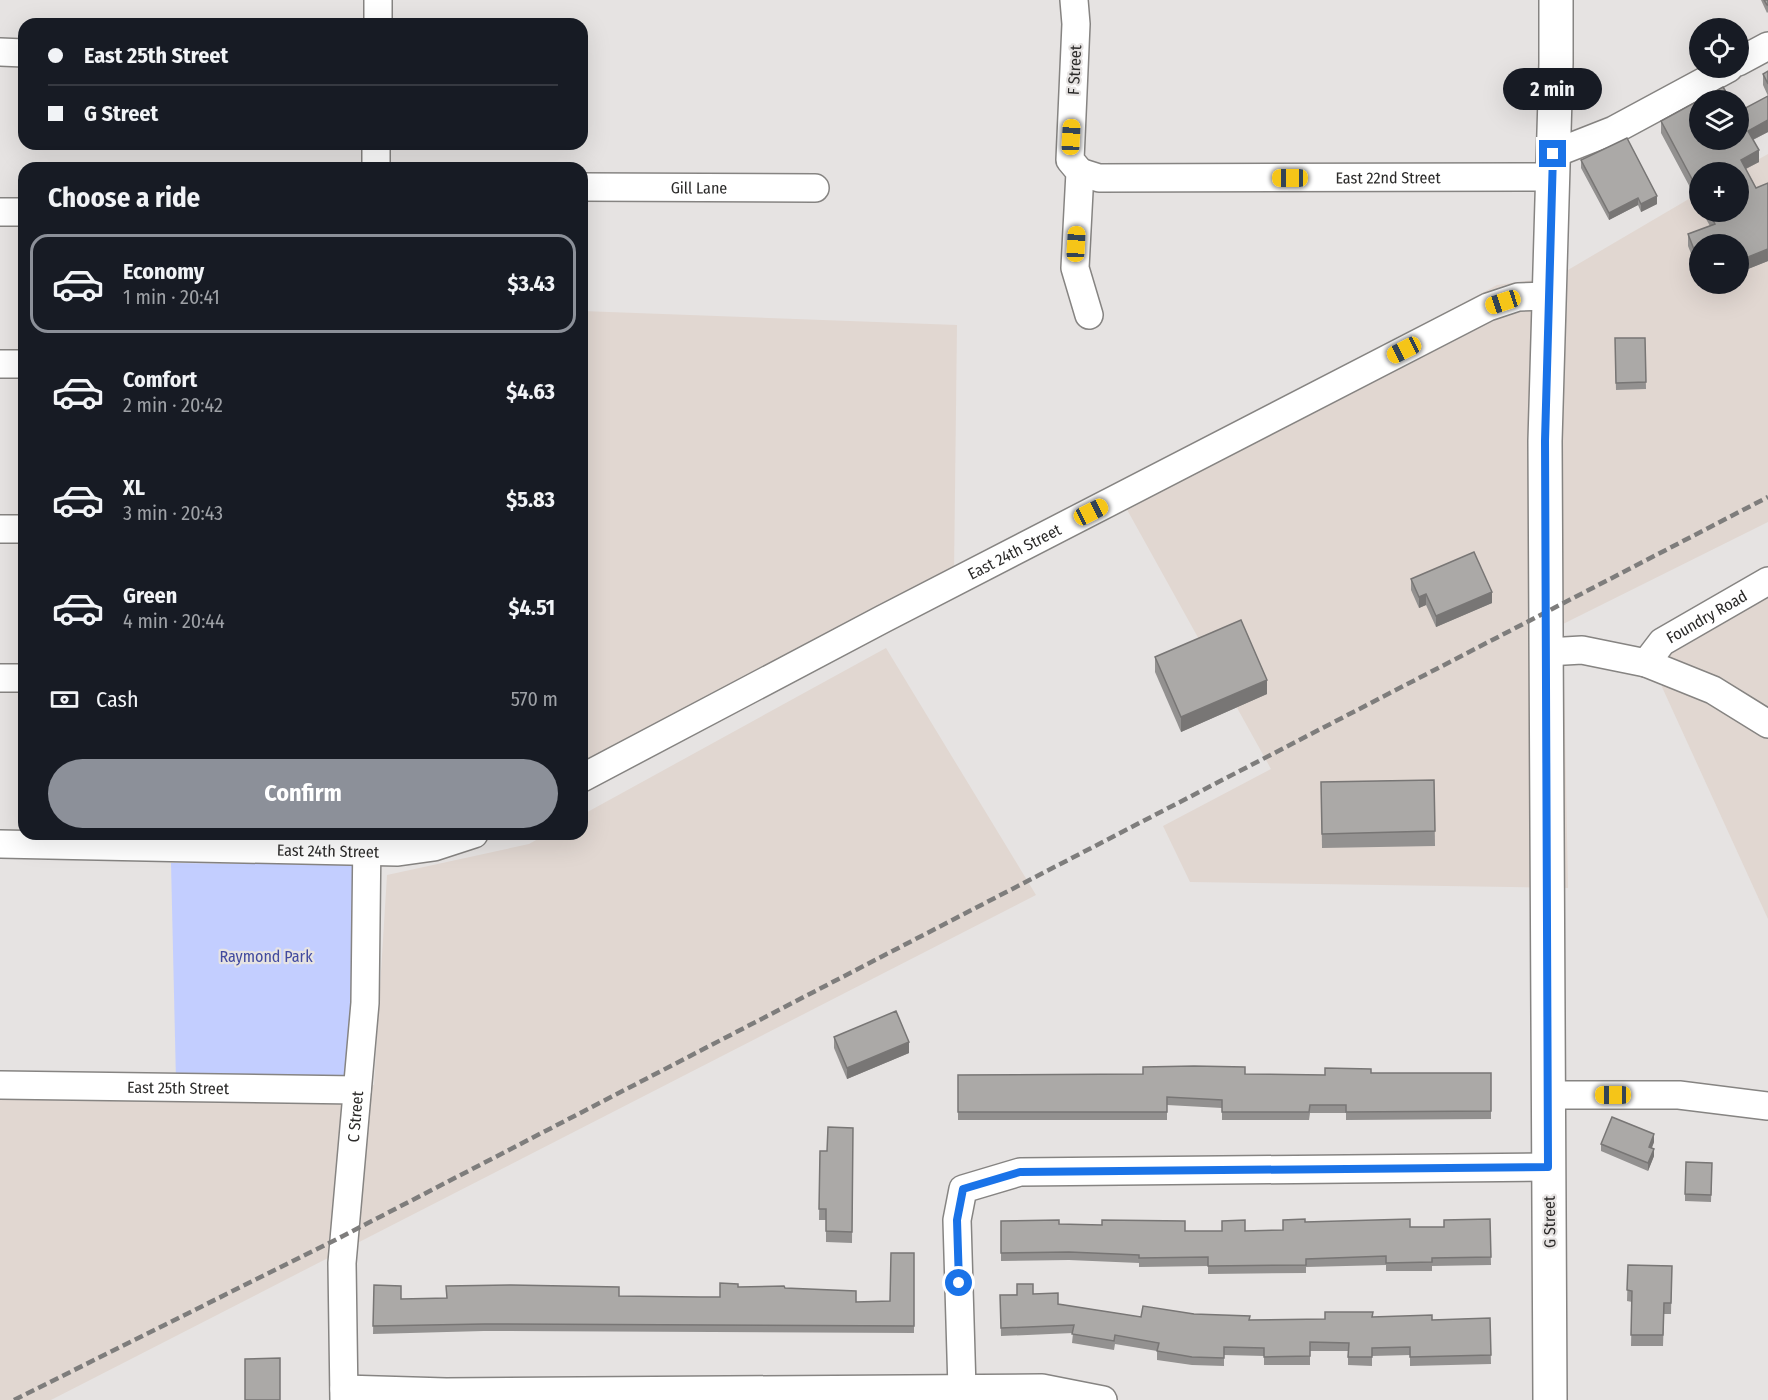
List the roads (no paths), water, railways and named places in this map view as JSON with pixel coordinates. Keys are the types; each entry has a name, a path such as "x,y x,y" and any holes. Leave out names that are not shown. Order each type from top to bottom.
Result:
{"main road":[{"name":"G Street","path":"1550,1400 1545,441 1556,0"}],"street":[{"path":"378,0 378,18"},
{"name":"F Street","path":"1074,0 1076,24 1070,160 1080,172 1075,268 1089,315"},
{"path":"1749,56 1768,46"},
{"path":"0,52 18,53"},
{"path":"1553,166 1710,78"},
{"name":"East 22nd Street","path":"1080,172 1099,178 1553,166"},
{"name":"Gill Lane","path":"588,187 815,188"},
{"path":"0,212 18,212"},
{"name":"East 24th Street","path":"588,775 1488,307 1518,297 1549,296"},
{"path":"0,364 18,364"},
{"path":"0,529 18,529"},
{"name":"Foundry Road","path":"1646,663 1662,642 1768,581"},
{"path":"1547,652 1582,650 1646,663 1713,690 1768,724"},
{"path":"0,678 18,678"},
{"name":"East 24th Street","path":"0,844 367,843 398,852 434,847 456,840"},
{"name":"C Street","path":"344,1395 342,1263 365,1003 367,843"},
{"name":"East 25th Street","path":"0,1085 357,1090"},
{"path":"1548,1095 1679,1095 1768,1106"},
{"path":"962,1389 957,1220 963,1189 1020,1172 1548,1167"},
{"path":"344,1395 447,1392 1042,1388 1103,1400"}],"railway":[{"path":"14,1400 343,1236 1768,497"}],"park label":[{"name":"Raymond Park","path":"266,956"}]}
